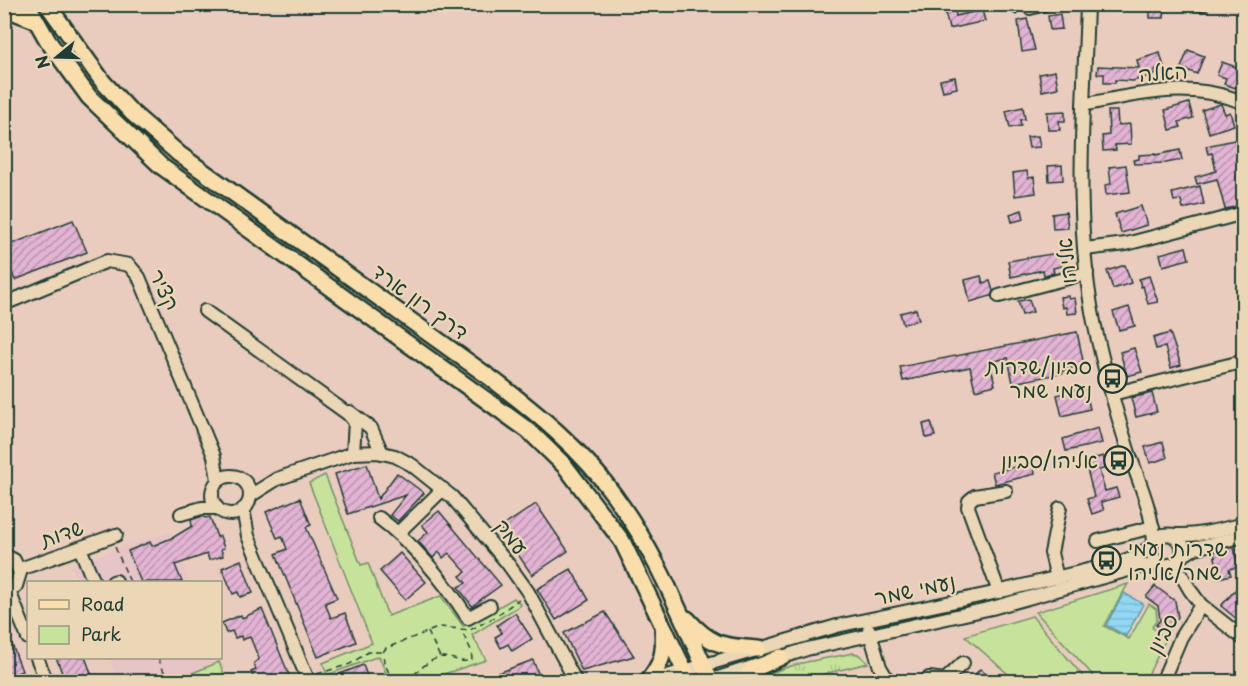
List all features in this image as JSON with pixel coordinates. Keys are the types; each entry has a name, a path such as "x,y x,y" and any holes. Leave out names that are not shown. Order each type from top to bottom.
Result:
{"main road":[{"name":"דרך רון ארד","path":"27,4 48,41 89,97 161,166 529,431 558,459 594,502 622,541 687,676"},
{"name":"דרך רון ארד","path":"47,4 103,82 131,112 179,154 492,379 541,416 581,455 614,495 643,540 678,609 708,677"},
{"path":"4,8 35,20"},
{"path":"678,609 700,633 710,640 728,647 758,649"},
{"path":"647,681 662,659 664,638 662,624"},
{"path":"743,681 752,670 781,657"}],"street":[{"path":"1030,8 1045,4"},
{"name":"אליהו","path":"1087,4 1081,175 1087,273 1094,321 1112,394 1148,506 1153,527 1153,544"},
{"name":"האלה","path":"1083,105 1148,91 1173,90 1213,92 1244,103"},
{"path":"1085,249 1126,244 1244,213"},
{"name":"קציר","path":"4,304 107,261 129,265 139,277 214,456 219,480"},
{"path":"999,296 1087,273"},
{"path":"205,310 338,407 355,422 353,453"},
{"path":"1112,394 1241,362"},
{"path":"338,407 354,414 371,428 382,453"},
{"name":"עמק","path":"250,496 277,479 353,453 382,453 395,456 412,465 443,489 491,542 528,592 574,681"},
{"name":"קציר","path":"214,456 232,476"},
{"path":"181,527 180,519 186,512 212,494 219,480 232,476 245,482 250,496 243,509 248,536 308,680"},
{"name":"עמק","path":"245,482 277,479"},
{"path":"398,533 443,489"},
{"path":"999,592 968,507 969,501 975,496 1006,491"},
{"path":"212,494 217,507"},
{"name":"אליהו","path":"1148,506 1169,535"},
{"path":"186,512 217,507 230,514 248,536"},
{"path":"1057,578 1051,553 1060,508"},
{"path":"230,514 243,509"},
{"path":"379,518 398,533 469,613 490,606"},
{"path":"1244,524 1204,533 1157,538 1153,544 1152,556 1159,564 1167,567 1194,548 1244,536"},
{"path":"1098,541 1153,527"},
{"path":"1169,535 1182,543 1179,560 1190,590 1201,605 1244,639"},
{"name":"שדות","path":"20,569 113,536"},
{"name":"נעמי שמר","path":"708,677 758,649 837,626 999,592 1121,562 1137,556 1153,544"},
{"path":"80,548 94,581"},
{"path":"4,555 14,560 20,569 18,582 7,592 27,636"},
{"name":"נעמי שמר","path":"647,681 687,676 708,677 807,649 992,608 1143,566 1159,564"},
{"name":"סביון","path":"1162,681 1181,637 1201,605"},
{"path":"869,620 870,635 880,667 889,681"},
{"path":"38,659 47,681"},
{"path":"925,681 929,678 945,680 963,663"}],"path":[{"path":"113,536 130,581"},
{"path":"393,681 384,662 383,652 386,648 427,630 440,627 470,630 495,617 528,592"},
{"path":"427,630 440,658"},
{"path":"406,681 429,663 440,658 466,662 472,659 471,650 461,630"},
{"path":"308,680 350,664 368,652 383,652"},
{"path":"159,659 167,681"},
{"path":"166,676 174,681"}],"shaded area":[{"path":"169,532 189,581 79,581 71,565"},
{"path":"109,659 220,659 229,681 119,681"}],"green space":[{"path":"325,475 361,565 368,563 388,616 441,596 463,626 514,598 521,605 472,635 486,660 423,681 389,681 379,656 327,675 323,663 372,643 309,483"},
{"path":"1128,584 1104,626 1129,639 1149,604 1156,609 1157,620 1152,627 1166,639 1145,681 1098,681 1036,612"},
{"path":"1032,616 1087,681 1016,681 965,636"},
{"path":"853,653 858,654 868,663 796,681 757,681 791,666"},
{"path":"219,662 227,681 179,681 178,679"}],"water":[{"path":"1124,593 1143,604 1126,636 1106,625"}],"building":[{"path":"943,4 954,4 956,16 982,10 985,21 949,29"},
{"path":"1000,4 1022,4 1016,15"},
{"path":"1150,6 1165,6 1164,18 1150,18"},
{"path":"1060,14 1062,29 1050,30 1048,16"},
{"path":"1027,19 1035,50 1022,52 1018,21"},
{"path":"1188,50 1204,56 1197,74 1181,68"},
{"path":"1160,53 1164,67 1155,70 1156,74 1133,81 1115,80 1115,83 1104,83 1104,74 1097,74 1098,66 1139,68 1137,60"},
{"path":"1222,62 1244,70 1239,89 1224,84 1226,78 1217,75"},
{"path":"1055,71 1058,88 1042,91 1039,74"},
{"path":"955,77 957,88 943,91 940,80"},
{"path":"1189,103 1193,118 1179,122 1181,127 1170,130 1165,110"},
{"path":"1221,104 1225,114 1230,112 1234,125 1209,133 1202,110"},
{"path":"1023,107 1025,119 1020,120 1021,126 1010,128 1006,111"},
{"path":"1065,111 1065,121 1059,121 1060,130 1048,130 1047,112"},
{"path":"1108,111 1117,111 1118,125 1130,124 1131,144 1115,145 1116,150 1103,151 1102,136 1109,135"},
{"path":"1038,136 1040,147 1029,148 1027,137"},
{"path":"1244,138 1244,168 1238,170 1244,190 1244,205 1225,209 1217,179 1197,184 1195,177 1216,171 1212,153 1208,154 1206,146"},
{"path":"1180,150 1182,160 1134,164 1133,160 1139,159 1139,155 1155,155"},
{"path":"1062,165 1063,180 1049,181 1048,166"},
{"path":"1126,165 1130,192 1106,195 1105,185 1111,184 1109,167"},
{"path":"1027,171 1028,178 1034,177 1036,193 1015,196 1013,173"},
{"path":"1200,186 1204,204 1183,209 1181,200 1174,201 1172,193"},
{"path":"1141,206 1147,225 1121,233 1115,214"},
{"path":"1022,210 1024,219 1012,222 1010,214"},
{"path":"1066,212 1068,228 1053,229 1052,214"},
{"path":"73,220 87,252 15,280 4,254 4,247"},
{"path":"1186,247 1189,259 1163,266 1160,254"},
{"path":"1064,252 1067,265 1053,268 1054,273 1044,275 1043,270 1011,277 1008,261"},
{"path":"1125,265 1131,283 1113,289 1107,271"},
{"path":"981,276 983,283 990,281 993,291 991,296 970,302 965,280"},
{"path":"1149,276 1158,302 1148,304 1139,279"},
{"path":"1068,296 1069,299 1075,298 1077,313 1067,314 1066,307 1062,308 1060,297"},
{"path":"1029,299 1033,312 1022,315 1018,301"},
{"path":"1129,307 1135,326 1119,330 1113,312"},
{"path":"916,309 919,320 903,324 900,313"},
{"path":"1077,332 1084,365 1063,370 1063,373 1013,383 1008,358 990,362 995,385 975,390 970,367 903,381 900,367"},
{"path":"1170,333 1181,365 1171,368 1165,347 1156,349 1153,338"},
{"path":"1134,348 1142,372 1127,376 1120,352"},
{"path":"1085,388 1090,409 1062,416 1057,395"},
{"path":"1152,393 1157,412 1136,417 1131,398"},
{"path":"931,422 935,436 926,438 923,424"},
{"path":"1098,428 1102,443 1066,451 1063,439"},
{"path":"1163,442 1167,458 1150,463 1145,447"},
{"path":"1103,456 1107,468 1099,470 1105,491 1116,488 1119,497 1101,502 1104,510 1092,514 1087,499 1094,497 1085,461"},
{"path":"1033,463 1035,474 995,484 992,472"},
{"path":"367,464 378,499 397,473 424,493 398,521 390,515 406,495 348,514 335,474"},
{"path":"300,498 311,525 306,527 337,598 325,603 331,618 345,613 356,642 318,657 276,554 287,549 282,536 277,538 266,512"},
{"path":"536,504 568,551 532,575 500,528"},
{"path":"439,511 501,585 472,606 458,587 466,583 460,576 466,572 449,553 443,558 439,552 433,558 418,541 428,532 422,525"},
{"path":"203,516 210,517 217,537 220,536 224,548 221,549 223,556 209,560 207,554 175,565 182,581 141,581 128,551 150,542 152,546 174,537 192,526 191,520"},
{"path":"1234,547 1238,567 1229,569 1231,575 1219,578 1214,552"},
{"path":"400,553 426,582 405,600 380,571"},
{"path":"241,560 253,593 240,597 238,592 233,594 222,568"},
{"path":"571,569 589,600 556,620 537,589"},
{"path":"1244,580 1244,625 1221,606"},
{"path":"1155,586 1175,601 1178,617 1167,632 1156,625 1160,620 1158,606 1146,597"},
{"path":"262,609 289,675 274,680 273,678 266,681 255,681 251,672 256,670 254,663 259,659 250,637 242,640 241,636 235,638 232,631 226,633 222,623 241,615 242,618"},
{"path":"605,612 634,656 582,671 564,633"},
{"path":"515,613 532,639 512,651 508,644 501,648 495,637 502,633 497,625"},
{"path":"10,639 22,671 10,676 8,671 4,672 4,641"},
{"path":"57,659 86,659 94,681 65,681"},
{"path":"533,660 541,681 501,681 498,673"},
{"path":"363,665 369,681 322,681"},
{"path":"980,669 994,681 969,681"}],"place":[{"name":"סביון/שדרות נעמי שמר","path":"1113,379"},
{"name":"אליהו/סביון","path":"1119,461"},
{"name":"שדרות נעמי שמר/אליהו","path":"1107,561"}]}
